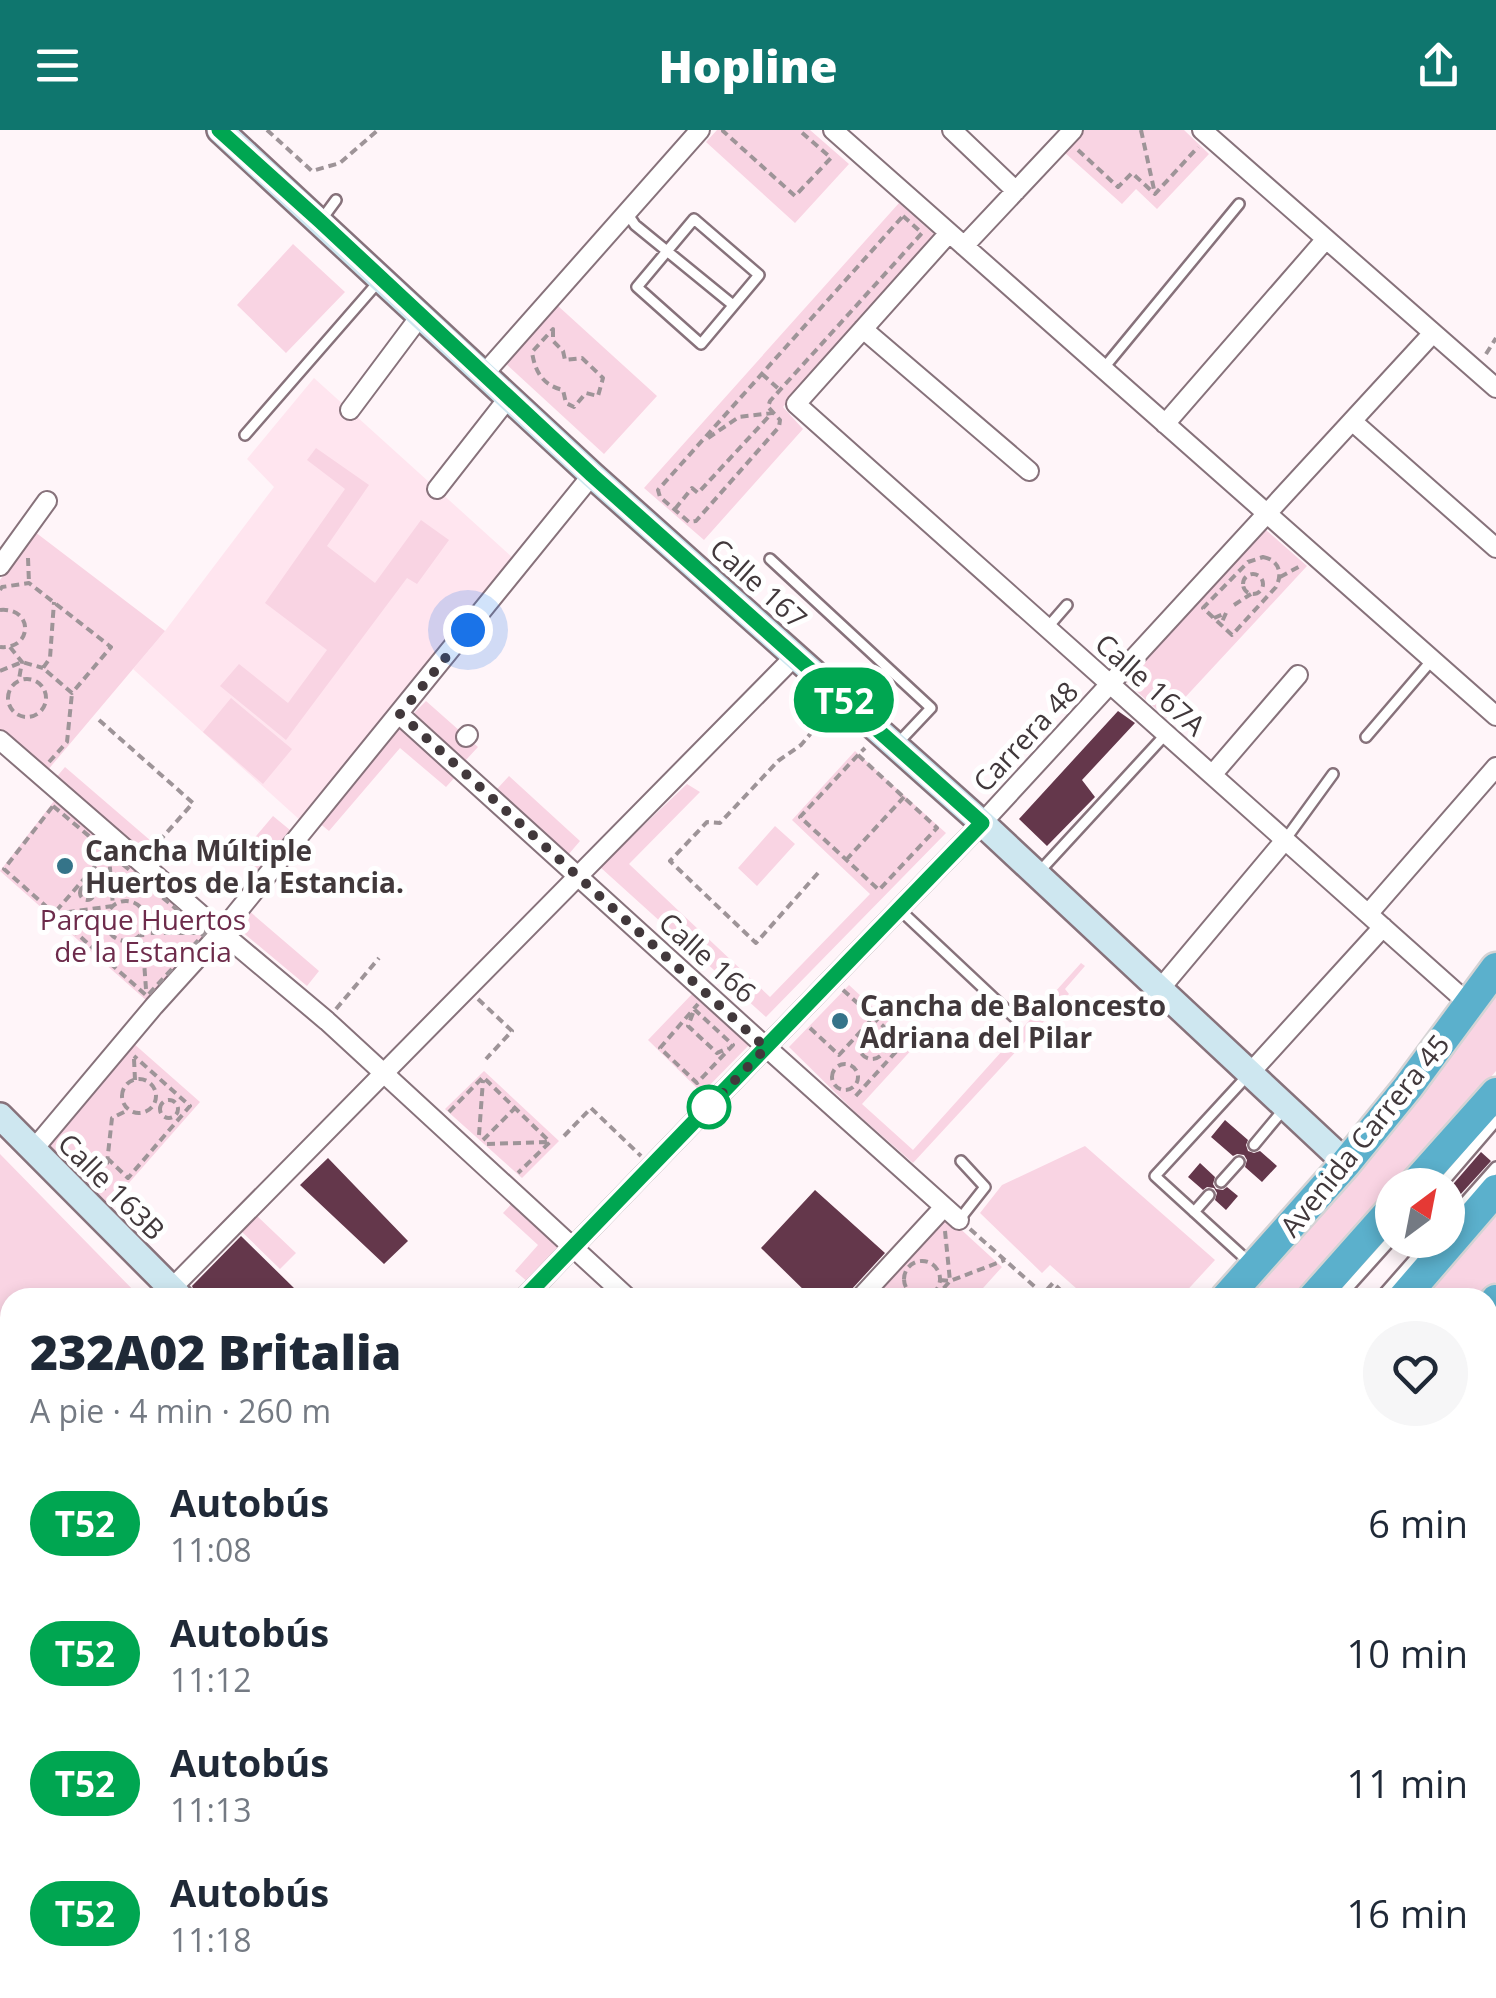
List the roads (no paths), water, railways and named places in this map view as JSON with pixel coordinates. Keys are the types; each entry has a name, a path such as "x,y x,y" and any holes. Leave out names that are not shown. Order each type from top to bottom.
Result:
{"highway":[{"name":"Avenida Carrera 45","path":"1235,1288 1408,1087 1496,968"},
{"path":"1429,1168 1496,1093"},
{"path":"1412,1288 1496,1190"},
{"path":"1322,1288 1375,1228"}],"street":[{"name":"Calle 167","path":"220,130 328,210 382,278 484,374 982,823 1346,1163"},
{"path":"484,374 700,130"},
{"path":"832,130 1496,716"},
{"path":"952,130 1016,191"},
{"path":"1196,134 1326,240 1496,388"},
{"path":"1029,471 863,330 956,240 1073,138"},
{"path":"1165,424 1326,240"},
{"path":"350,410 421,315"},
{"name":"Calle 167A","path":"863,330 796,404 1469,1004"},
{"name":"Carrera 48","path":"534,1288 982,823 1433,333"},
{"path":"437,489 509,397"},
{"path":"1352,421 1496,548"},
{"path":"33,1150 150,1001 221,932 592,475"},
{"path":"0,566 47,501"},
{"path":"181,1288 384,1073 795,656"},
{"path":"1212,775 1298,676"},
{"name":"Calle 166","path":"400,714 459,745 578,876 960,1220"},
{"path":"0,740 327,1021 617,1288"},
{"path":"1250,1073 1496,768"},
{"path":"1160,989 1284,840"},
{"name":"Calle 163B","path":"0,1116 171,1288"},
{"path":"869,1288 944,1206"}],"lane":[{"path":"1103,368 1239,204"},
{"path":"627,213 636,225 734,305"},
{"path":"694,219 759,274 734,305 702,344 636,287 694,219"},
{"path":"246,435 382,278"},
{"path":"770,559 930,708 896,746"},
{"path":"1048,628 1067,604"},
{"path":"1366,737 1432,660"},
{"path":"1037,875 1166,734"},
{"path":"1284,840 1333,774"},
{"path":"899,909 1014,1017"},
{"path":"1250,1073 1155,1176 1254,1267"},
{"path":"1254,1145 1286,1107"},
{"path":"1456,1168 1496,1122"},
{"path":"960,1220 985,1187 961,1162"},
{"path":"1221,1182 1239,1162"},
{"path":"1465,1202 1496,1167"},
{"path":"1194,1212 1209,1195"},
{"path":"1348,1288 1375,1257"},
{"path":"1389,1288 1415,1258"}],"place":[{"name":"Cancha Múltiple Huertos de la Estancia.","path":"65,866"},
{"name":"Cancha de Baloncesto Adriana del Pilar","path":"840,1021"}],"park label":[{"name":"Parque Huertos de la Estancia","path":"143,935"}]}
